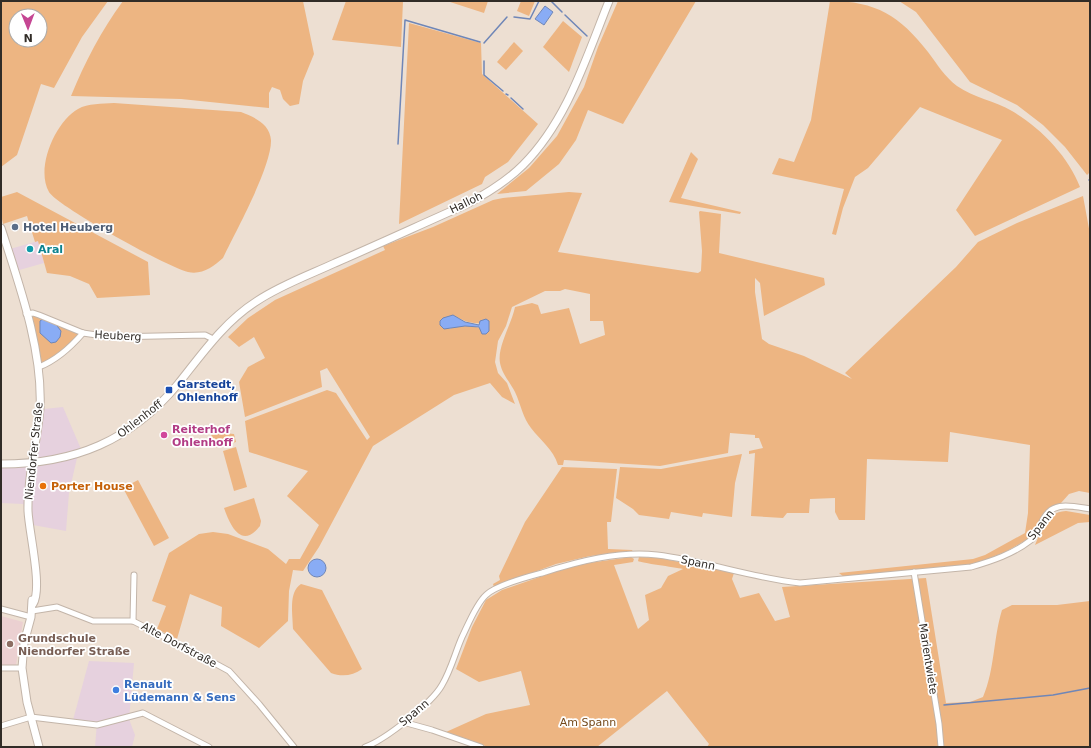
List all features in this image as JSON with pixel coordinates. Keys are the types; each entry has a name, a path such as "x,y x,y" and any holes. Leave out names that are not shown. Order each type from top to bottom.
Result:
{"main road":[{"name":"Halloh","path":"237,315 258,300 278,289 465,205 490,191 510,177 535,152 555,126 569,99 609,1"},
{"name":"Niendorfer Straße","path":"1,228 4,249 26,314 39,367 40,408 28,491 28,511 35,564 35,582 33,586 32,611 24,643 22,668 38,747"},
{"name":"Ohlenhoff","path":"1,464 33,463 73,456 97,448 120,436 158,407 213,339 237,315"}],"street":[{"name":"Heuberg","path":"26,314 36,313 83,333 110,337 205,335 213,339"},
{"path":"39,367 52,362 72,347 83,333"},
{"name":"Spann","path":"369,746 428,702 442,686 471,619 486,595 513,582 568,564 621,555 656,555 775,580 800,583 971,567 996,559 1031,540 1038,532 1043,519 1050,510 1056,506 1063,504 1090,509"},
{"name":"Marientwiete","path":"914,572 939,724 941,747"},
{"path":"133,621 134,575"},
{"name":"Alte Dorfstraße","path":"1,609 32,611 57,608 93,621 133,621 229,671 259,704 294,747"},
{"path":"1,668 22,668"},
{"path":"1,726 31,717 97,725 143,713 209,747"},
{"path":"403,722 467,744 481,747"}],"shaded area":[{"name":"Aral","path":"38,241 44,263 16,271 10,249"},
{"path":"63,407 81,449 77,458 69,493 66,531 33,525 23,504 1,503 1,462 27,462 39,450 44,409"},
{"name":"Grundschule Niendorfer Straße","path":"1,616 23,622 16,665 1,665"},
{"path":"89,661 134,663 129,719 135,735 132,747 95,747 97,722 73,720"}],"green space":[{"path":"1,1 108,1 82,37 54,88 41,84 17,155 1,167"},
{"path":"123,1 303,1 314,54 303,81 299,104 290,106 283,99 280,90 272,87 269,93 269,108 181,99 71,96 94,47"},
{"path":"346,1 403,1 401,47 332,40"},
{"path":"447,1 488,1 484,13"},
{"path":"521,1 535,1 529,16 517,11"},
{"path":"618,1 696,1 623,124 588,110 576,140 559,164 526,191 497,194 529,168 557,136 584,87 598,47"},
{"path":"830,1 861,4 886,13 897,20 918,39 945,74 957,86 970,94 1012,111 1033,125 1043,134 1069,165 1080,187 975,236 956,210 1002,140 920,107 868,168 855,177 843,208 836,235 832,234 844,189 772,174 779,158 794,162 811,120"},
{"path":"899,1 1090,1 1090,172 1087,175 1065,147 1043,125 1017,105 970,82 916,12"},
{"path":"563,21 582,37 569,72 543,47"},
{"path":"409,23 481,43 482,74 538,124 508,162 485,177 482,184 399,224"},
{"path":"514,42 523,51 506,70 497,62"},
{"path":"114,103 241,112 256,119 268,130 271,140 270,152 266,166 244,217 223,258 211,267 203,271 193,273 159,260 114,236 71,210 49,192 45,182 46,158 55,134 62,124 70,115 82,107 95,104"},
{"path":"691,152 698,159 681,198 741,212 740,214 669,202"},
{"path":"17,192 148,262 150,295 97,298 89,284 70,276 47,273 38,241 35,242 27,216 3,224 1,214 1,197"},
{"path":"569,192 582,193 558,252 698,273 701,271 702,251 699,212 721,214 719,253 824,278 825,285 764,316 760,283 755,278 755,292 762,339 769,344 804,356 852,379 845,373 956,267 978,242 1017,223 1083,196 1090,234 1090,493 1079,491 1069,494 1061,503 1048,509 1030,538 1005,552 980,562 962,566 844,577 839,573 973,559 985,555 1025,533 1028,513 1030,445 950,432 948,462 867,459 865,520 839,520 835,512 835,498 810,499 809,513 787,513 783,518 751,516 755,453 749,454 749,451 763,448 759,438 755,438 755,435 730,433 728,453 660,466 564,460 563,465 558,465 553,454 528,424 515,392 501,367 501,350 515,307 532,303 538,305 541,314 569,308 580,344 605,335 603,321 590,321 590,294 565,289 560,291 545,291 512,307 506,326 498,341 495,362 498,373 507,383 515,404 502,397 490,383 454,395 373,446 319,547 303,571 293,570 289,591 288,621 259,648 221,626 222,607 190,594 177,639 157,629 166,606 152,601 169,553 199,534 213,532 228,534 268,549 286,564 289,559 300,559 319,525 287,496 308,471 249,452 245,421 327,390 336,393 367,440 370,437 327,368 320,371 322,387 245,417 239,382 248,367 265,358 254,337 239,347 228,337 248,318 275,300 385,250 383,246 433,227 493,200","holes":["453,315 475,323 489,321 489,331 469,326 459,326 449,329"]},
{"path":"36,315 80,333 63,352 41,364 29,316"},
{"path":"212,432 234,434 236,442 214,448 210,445"},
{"path":"236,447 247,487 234,491 223,451"},
{"path":"742,454 735,483 732,517 703,513 702,517 671,512 669,519 639,515 633,509 616,498 620,467 661,469"},
{"path":"562,467 617,469 611,522 607,522 608,549 632,550 633,552 590,556 556,564 494,587 493,584 500,580 499,576 525,522"},
{"path":"138,480 169,538 154,546 123,488"},
{"path":"254,498 261,521 260,526 253,533 247,536 242,535 237,532 229,521 224,508"},
{"path":"1066,511 1090,515 1090,522 1078,523 1035,545 1045,522 1053,515"},
{"name":"Am Spann","path":"631,557 634,559 633,562 614,565 638,629 649,620 645,595 661,588 668,576 683,569 640,562 638,561 639,557 660,558 734,573 732,579 740,598 759,593 775,621 790,617 782,587 926,578 946,703 970,702 983,697 990,676 1002,610 1012,605 1057,605 1090,601 1090,747 707,747 709,744 667,691 597,747 488,747 446,732 486,714 530,705 521,671 479,682 456,669 472,627 486,600 502,590 574,565"},
{"path":"301,584 322,590 362,669 347,675 331,673 293,629 292,604 294,592"}],"water":[{"path":"545,6 553,12 544,25 535,19"},
{"path":"453,315 465,322 479,325 480,321 486,319 489,321 489,331 486,334 482,334 479,327 465,326 444,329 440,325 440,321 443,318"},
{"path":"44,318 54,322 61,331 60,337 56,342 51,343 40,333 40,321"},
{"path":"317,559 323,562 326,568 323,574 317,577 311,574 308,568 311,562"}],"waterway":[{"path":"514,17 530,19 539,1"},
{"path":"551,1 562,12"},
{"path":"565,15 587,36"},
{"path":"484,43 507,17"},
{"path":"398,144 405,20 480,42"},
{"path":"484,61 484,75 503,91"},
{"path":"511,98 523,109"},
{"path":"944,705 1053,695 1090,688"}],"place":[{"name":"Hotel Heuberg","path":"15,227"},
{"name":"Aral","path":"30,249"},
{"name":"Garstedt, Ohlenhoff","path":"169,390"},
{"name":"Reiterhof Ohlenhoff","path":"164,435"},
{"name":"Porter House","path":"43,486"},
{"name":"Grundschule Niendorfer Straße","path":"10,644"},
{"name":"Renault Lüdemann & Sens","path":"116,690"}]}
